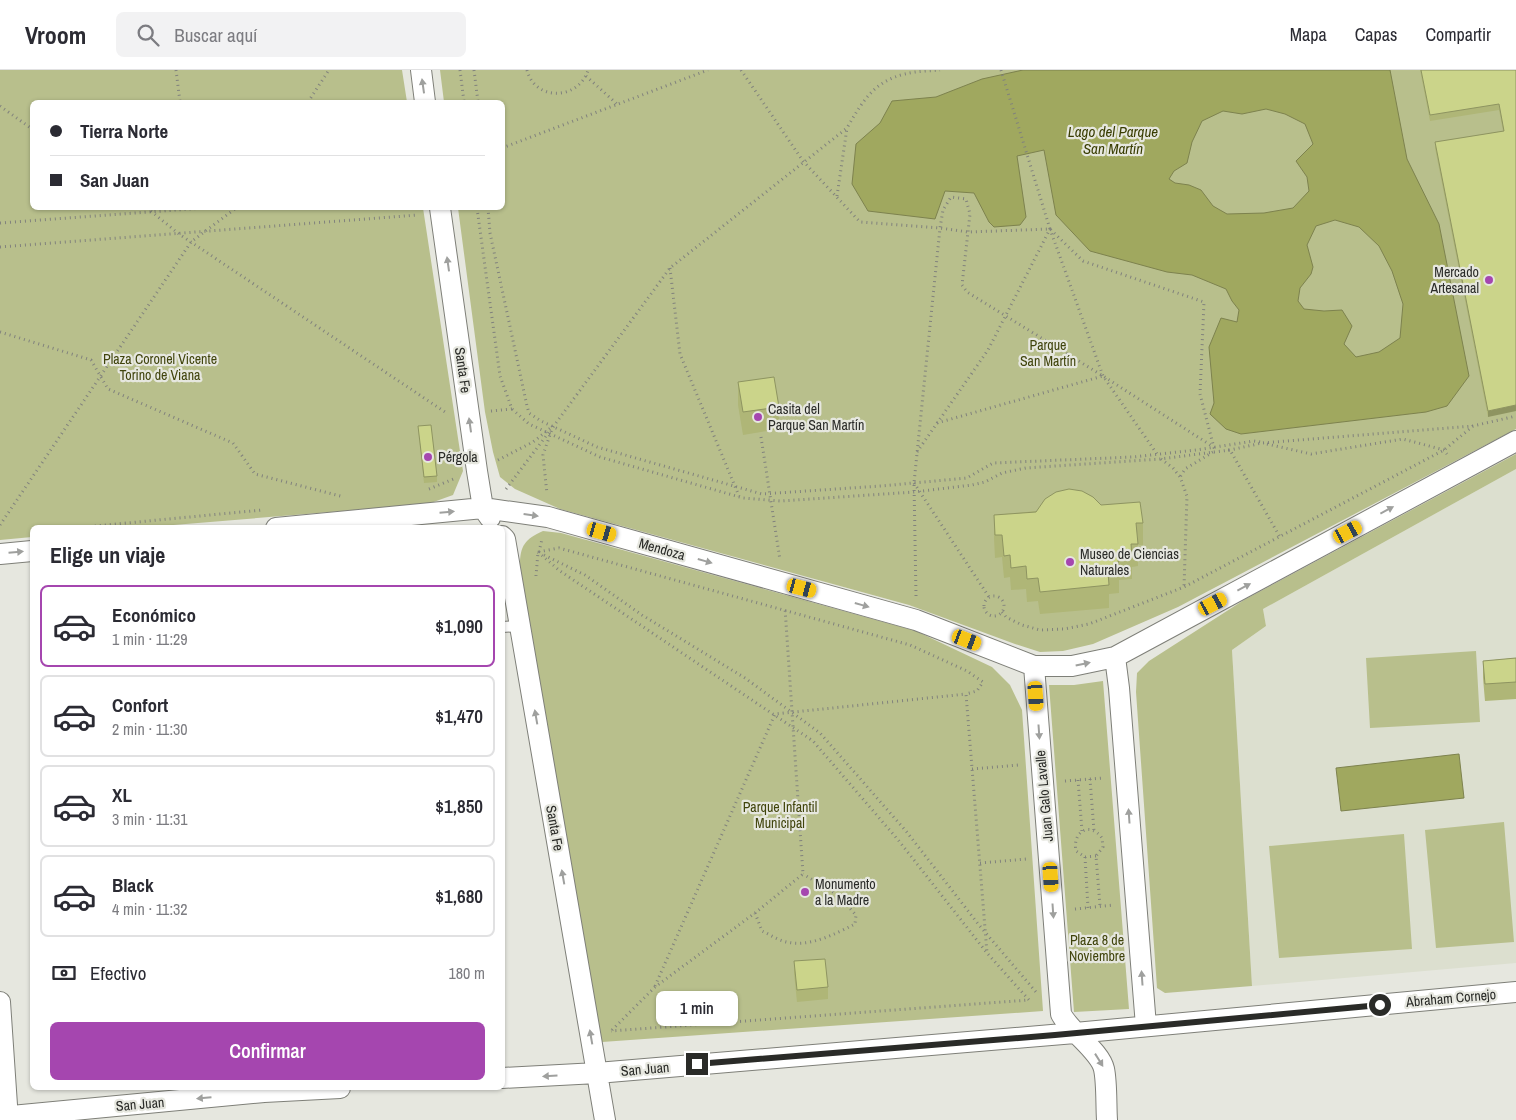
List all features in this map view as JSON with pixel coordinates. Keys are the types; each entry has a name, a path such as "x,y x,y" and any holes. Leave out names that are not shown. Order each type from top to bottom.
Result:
{"street":[{"path":"421,70 426,100"},
{"name":"Santa Fe","path":"440,211 477,472 490,515"},
{"path":"1034,666 1072,666 1115,658 1516,441"},
{"name":"Mendoza","path":"339,525 490,515 548,517 916,620 1034,666"},
{"name":"Santa Fe","path":"505,539 511,627 605,1120"},
{"path":"0,554 30,550"},
{"path":"1115,658 1120,688 1146,1026"},
{"name":"Juan Galo Lavalle","path":"1034,666 1061,1014"},
{"name":"Abraham Cornejo","path":"1146,1026 1516,992"},
{"path":"0,1002 5,1118"},
{"path":"1061,1014 1067,1024 1094,1052 1104,1068 1107,1120"},
{"name":"San Juan","path":"505,1078 597,1073 1146,1026"},
{"name":"San Juan","path":"5,1118 264,1092 302,1090"}],"path":[{"path":"176,70 180,100"},
{"path":"309,100 329,70"},
{"path":"460,70 464,100"},
{"path":"474,70 478,100"},
{"path":"527,70 534,84 551,94 571,91 579,85 588,70"},
{"path":"505,147 708,70"},
{"path":"741,70 803,161 860,222 968,232 1050,229 1082,261 1204,302 1200,394 1214,450"},
{"path":"837,197 847,128 861,102 880,83 907,72 940,70"},
{"path":"1001,72 1050,229 1103,376 1160,459 1173,468 1180,477 1187,496 1184,587"},
{"path":"586,76 617,104"},
{"path":"0,106 30,128"},
{"path":"490,515 553,426 670,268 847,128"},
{"path":"916,620 914,483 916,452 940,228 943,210 951,197 966,199 970,214 962,285 967,292 1103,376 1214,450"},
{"path":"0,223 170,210"},
{"path":"0,525 191,242 233,210"},
{"path":"417,210 418,215"},
{"path":"477,210 500,376 512,409 529,424 600,458 739,497 781,501 920,492 972,486 986,482 1002,473 1026,468 1160,459 1254,441 1311,454 1403,439 1444,450 1449,456"},
{"path":"488,210 490,233 526,406 530,413 596,447 762,494 968,478 993,463 1133,457 1230,450 1262,443 1473,426 1516,416"},
{"path":"153,211 179,234 448,414 446,405"},
{"path":"0,247 418,215 440,211"},
{"path":"916,452 988,350 1050,229"},
{"path":"670,268 680,354 739,497"},
{"path":"0,332 91,360 108,389 233,443 255,474 342,497 350,497"},
{"path":"936,423 1103,376"},
{"path":"468,412 512,409"},
{"path":"1002,612 1006,617 1022,625 1040,630 1064,629 1089,624 1184,587 1444,450 1473,426"},
{"path":"422,490 428,490 477,472 548,434"},
{"path":"536,577 538,552 548,517 543,455 548,434"},
{"path":"761,437 783,583 803,874"},
{"path":"1180,477 1185,469 1214,450"},
{"path":"1230,450 1280,537"},
{"path":"450,486 455,479 454,472"},
{"path":"914,483 989,597"},
{"path":"106,525 262,510"},
{"path":"538,552 559,548 910,645 967,671 983,682 977,691 966,694 775,714"},
{"path":"538,552 585,575 642,615 745,678 820,733 906,832 986,933 1052,1011 1061,1014"},
{"path":"538,552 560,571 813,741 899,841 987,953 1029,1000 611,1031"},
{"path":"996,596 1001,599 1004,604 1002,612 994,616 987,613 984,603 989,597 996,596"},
{"path":"966,694 987,953"},
{"path":"655,987 775,714"},
{"path":"972,769 1042,764"},
{"path":"1062,782 1106,778"},
{"path":"1090,779 1094,831"},
{"path":"1078,780 1082,831"},
{"path":"1082,831 1094,831 1099,834 1102,842 1101,851 1096,856 1085,857 1076,851 1076,837 1082,831"},
{"path":"1096,856 1100,906"},
{"path":"1085,857 1088,908"},
{"path":"980,863 1049,858"},
{"path":"611,1031 655,987 755,913 803,874"},
{"path":"755,913 762,931 784,942 806,943 830,937 855,924 856,914 838,895 803,874"},
{"path":"1072,909 1116,905"},
{"path":"609,1021 611,1031"}],"shaded area":[{"path":"1516,469 1516,963 1252,986 1232,650 1266,626 1263,609"}],"green space":[{"name":"Plaza Coronel Vicente Torino de Viana","path":"0,70 402,70 407,100 30,100 30,210 423,210 463,471 453,495 428,504 173,525 30,525 30,537 0,540"},
{"name":"Parque San Martín","path":"440,70 1516,70 1516,429 1178,607 1093,644 1063,651 1040,652 909,605 560,509 515,489 500,477 485,412 458,210 505,210 505,100 444,100"},
{"path":"1516,454 1516,469 1263,609 1266,626 1232,650 1252,986 1165,993 1157,988 1136,692 1137,673 1149,661 1244,600"},
{"name":"Parque Infantil Municipal","path":"543,531 561,533 916,631 992,667 1010,685 1022,710 1043,1011 602,1042 520,565 521,553 525,544 532,537"},
{"path":"1476,651 1480,722 1370,728 1366,658"},
{"name":"Plaza 8 de Noviembre","path":"1103,681 1129,1009 1074,1012 1049,685 1074,685"},
{"path":"1504,822 1514,942 1436,948 1425,830"},
{"path":"1404,834 1412,949 1279,958 1269,846"}],"water":[{"name":"Lago del Parque San Martín","path":"1023,70 1390,70 1407,159 1439,224 1469,376 1447,406 1426,412 1241,434 1226,429 1210,414 1214,403 1209,347 1221,318 1237,322 1239,310 1226,289 1192,275 1167,272 1090,251 1056,215 1044,150 1017,156 1026,217 1020,225 994,227 989,222 974,193 945,191 935,219 868,211 852,184 856,144 880,123 892,101 936,97 982,79","holes":["1266,109 1285,114 1305,124 1313,144 1296,161 1307,177 1309,191 1293,208 1264,213 1227,214 1213,206 1201,190 1189,185 1175,183 1169,179 1174,171 1187,163 1192,142 1202,121 1223,111 1242,114","1335,220 1359,227 1379,246 1392,271 1403,304 1400,338 1379,352 1356,357 1344,344 1352,326 1342,310 1304,309 1298,301 1300,288 1311,274 1313,267 1307,245 1316,226"]},
{"path":"1459,754 1464,798 1341,811 1336,768"}],"building":[{"name":"Mercado Artesanal","path":"1421,70 1516,70 1516,405 1488,411 1435,142 1504,131 1499,104 1430,115"},
{"path":"774,377 779,407 743,412 738,382"},
{"name":"Pérgola","path":"431,425 437,476 424,477 418,426"},
{"name":"Museo de Ciencias Naturales","path":"1069,489 1082,491 1093,497 1101,505 1140,502 1143,523 1136,523 1138,544 1131,544 1132,557 1118,558 1119,571 1108,572 1109,585 1040,592 1038,578 1027,579 1026,566 1011,568 1010,555 1004,556 1002,535 995,535 994,515 1036,512 1045,499 1056,492"},
{"path":"1516,658 1516,682 1485,684 1483,661"},
{"path":"825,959 828,987 797,990 794,961"}],"place":[{"name":"Mercado Artesanal","path":"1489,280"},
{"name":"Casita del Parque San Martín","path":"758,417"},
{"name":"Pérgola","path":"428,457"},
{"name":"Museo de Ciencias Naturales","path":"1070,562"},
{"name":"Monumento a la Madre","path":"805,892"}],"route":[{"path":"697,1064 1055,1035 1380,1005"}]}
